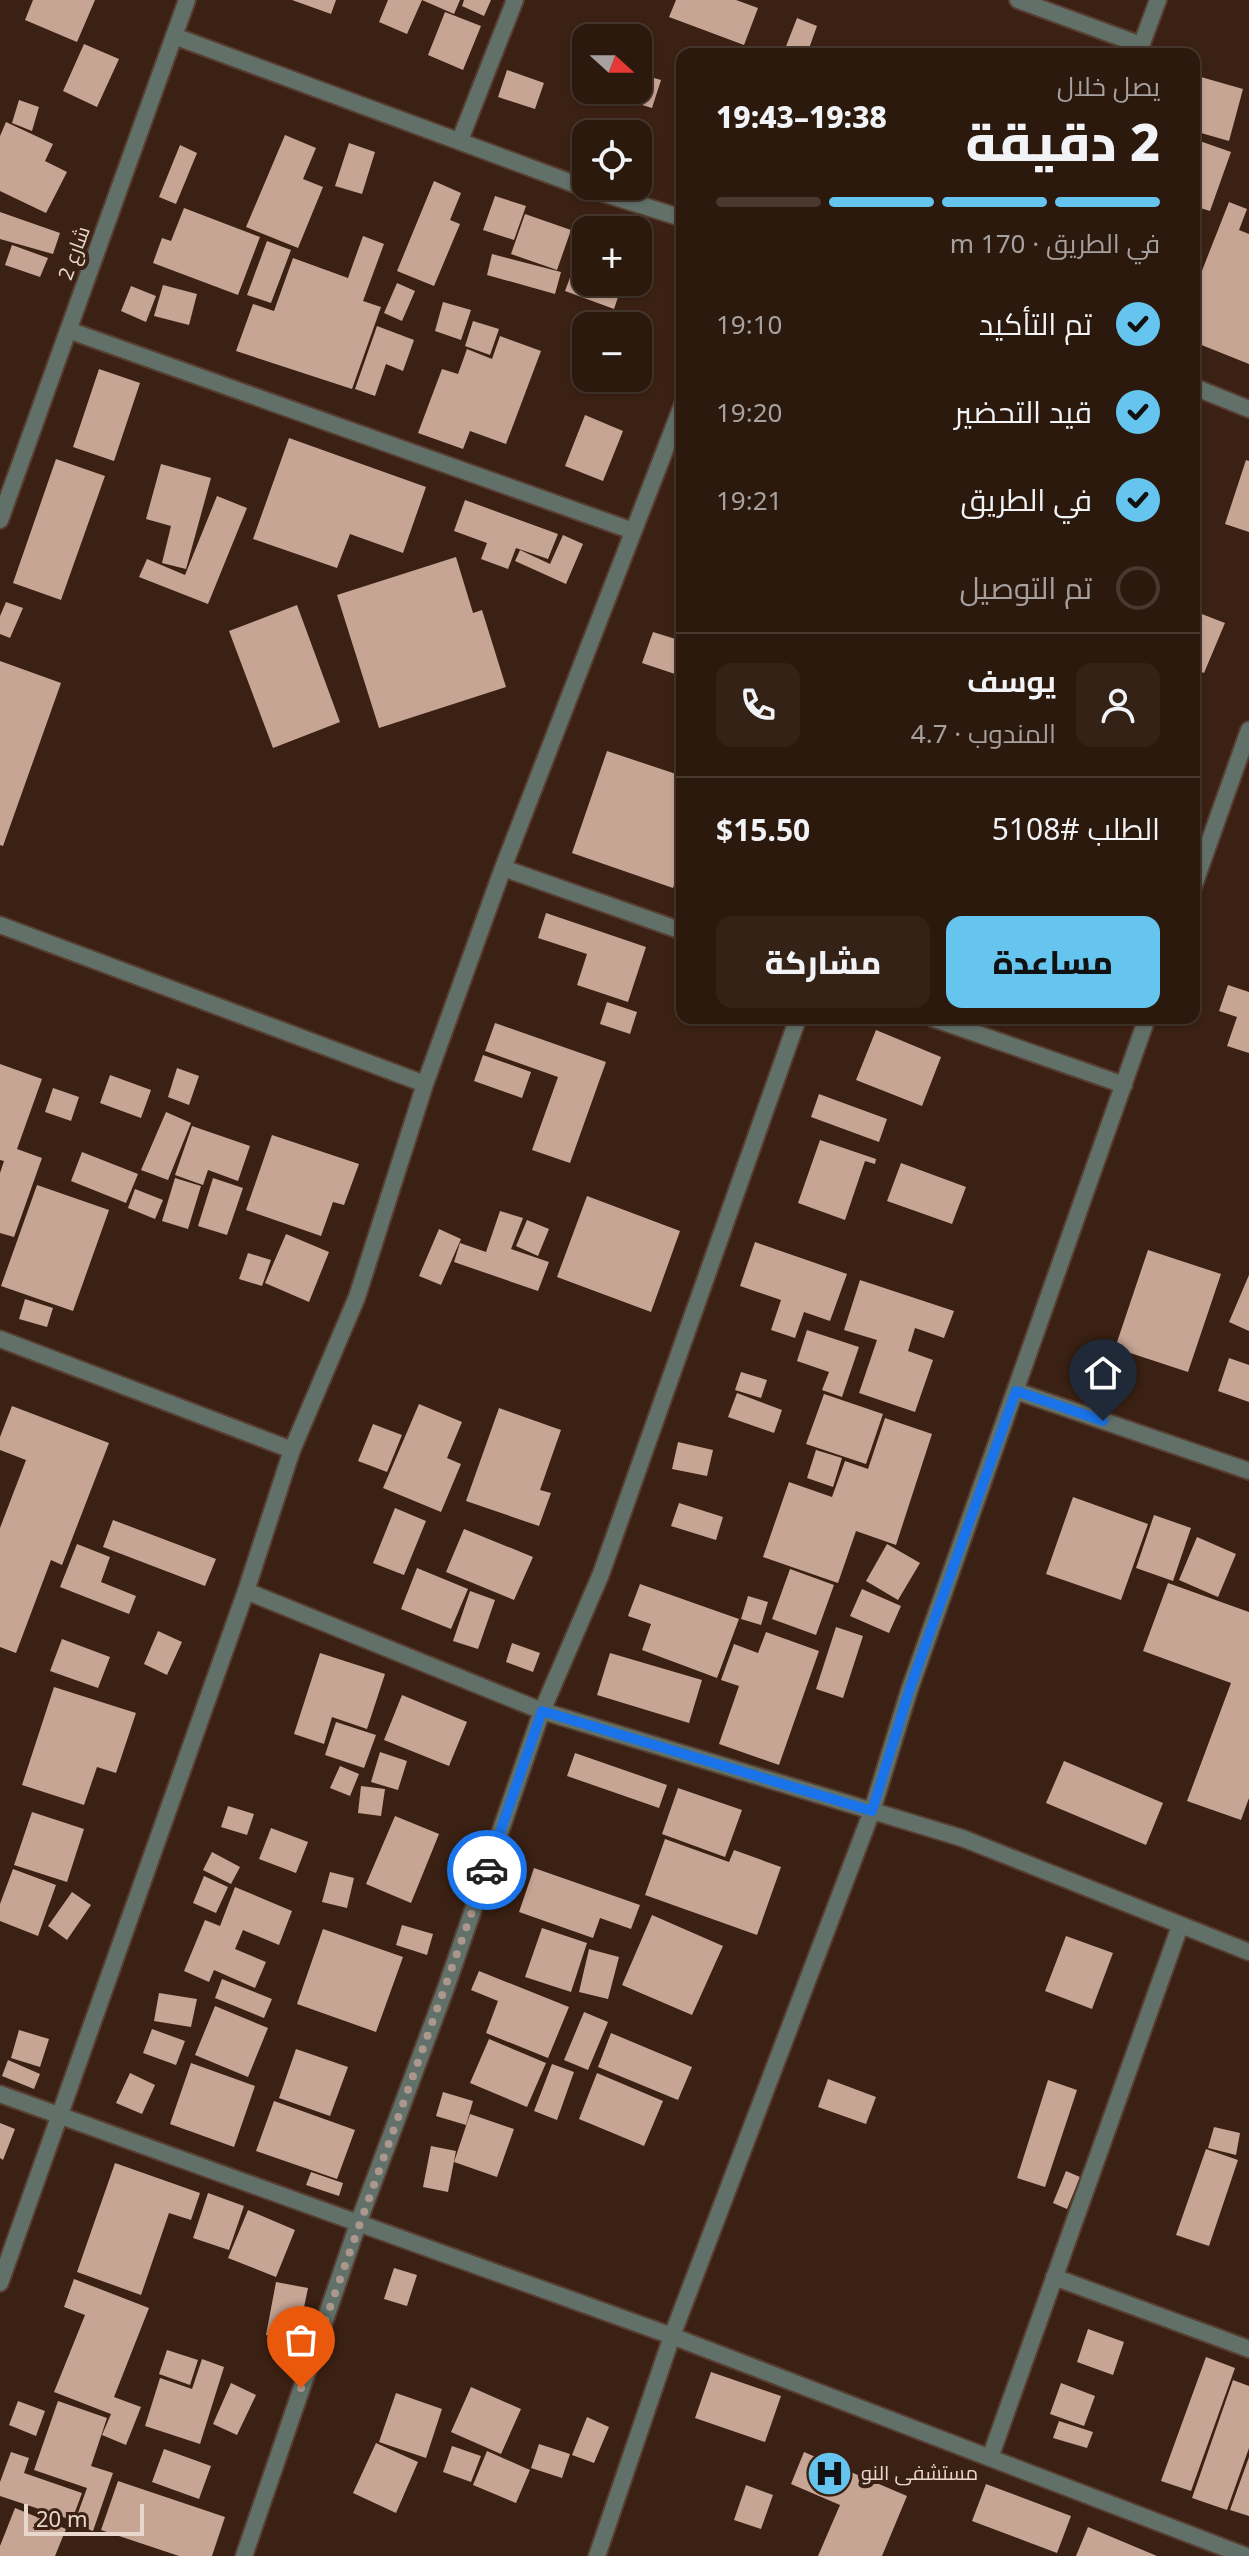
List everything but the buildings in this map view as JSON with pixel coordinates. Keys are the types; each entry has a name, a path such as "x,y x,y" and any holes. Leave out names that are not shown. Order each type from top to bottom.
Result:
{"street":[{"name":"شارع 2","path":"0,520 187,0"},
{"path":"460,140 515,0"},
{"path":"1018,0 1138,48"},
{"path":"1140,48 1158,0"},
{"path":"174,36 580,186 676,216"},
{"path":"68,330 633,531"},
{"path":"1200,389 1249,409"},
{"path":"0,2283 246,1591 292,1450 357,1297 425,1084 503,868 676,421"},
{"path":"1200,868 1249,730"},
{"path":"503,868 676,929"},
{"path":"0,925 425,1084"},
{"path":"244,2556 359,2221 447,1985 542,1711 601,1574 796,1024"},
{"path":"949,1024 1124,1085"},
{"path":"597,2556 672,2336 872,1811 909,1691 1145,1024"},
{"path":"0,1339 292,1450"},
{"path":"1016,1391 1249,1471"},
{"path":"246,1591 542,1711 962,1838 1249,1952"},
{"path":"991,2455 1180,1926"},
{"path":"0,2094 672,2336 991,2455 1246,2556"},
{"path":"1054,2277 1249,2349"}],"way so far":[{"path":"301,2388 487,1870"}],"place":[{"name":"مستشفى النو","path":"830,2473"}],"route":[{"path":"487,1870 542,1711 872,1811 909,1691 1016,1391 1103,1421"}]}
